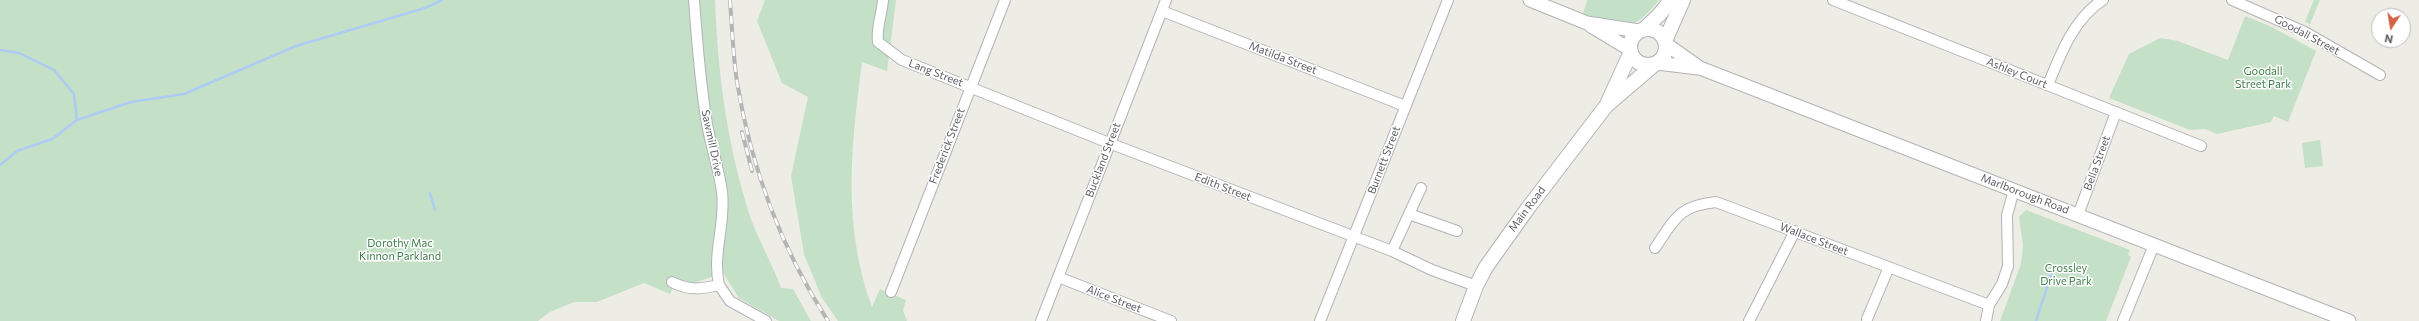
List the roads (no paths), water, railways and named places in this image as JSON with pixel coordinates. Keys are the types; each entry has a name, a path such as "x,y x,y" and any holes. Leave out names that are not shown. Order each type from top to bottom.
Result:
{"main road":[{"path":"1671,0 1659,15 1631,41 1631,51 1634,58 1642,64 1656,63 1665,54 1666,42 1683,0"},
{"path":"1641,31 1656,31 1666,42"},
{"name":"Main Road","path":"1606,106 1631,51"},
{"name":"Main Road","path":"1463,321 1476,286 1497,250 1606,106 1656,63"}],"street":[{"name":"Sawmill Drive","path":"694,0 698,66 707,125 722,192 722,225 716,261 719,285"},
{"name":"Lang Street","path":"882,0 882,17 877,32 878,42 902,60 970,86"},
{"name":"Frederick Street","path":"891,292 970,86 1005,0"},
{"name":"Buckland Street","path":"1041,321 1109,143 1166,0"},
{"name":"Burnett Street","path":"1320,321 1448,0"},
{"path":"1530,0 1587,23 1631,51"},
{"name":"Ashley Court","path":"1833,0 2202,146"},
{"path":"2084,0 2092,7"},
{"path":"2048,85 2061,52 2092,7 2103,0"},
{"name":"Goodall Street","path":"2232,0 2305,32 2380,75"},
{"name":"Matilda Street","path":"1162,11 1405,106"},
{"path":"1587,23 1641,31"},
{"name":"Marlborough Road","path":"1666,42 1700,68"},
{"name":"Marlborough Road","path":"1656,63 1700,68 2349,321"},
{"name":"Edith Street","path":"970,86 1109,143 1354,236 1392,251 1432,270 1476,286"},
{"name":"Bella Street","path":"2078,215 2116,112"},
{"path":"1392,251 1421,188"},
{"path":"1986,321 1989,305 2002,284 2008,266 2007,215 2014,190"},
{"name":"Wallace Street","path":"1655,248 1678,214 1696,204 1716,202 1989,305"},
{"path":"1409,214 1457,231"},
{"path":"1749,321 1795,231"},
{"path":"2123,321 2154,245"},
{"path":"1867,319 1889,267"},
{"name":"Alice Street","path":"1058,277 1171,321"},
{"path":"672,282 683,287 699,290 719,285 730,301 766,321"}],"waterway":[{"path":"77,120 131,102 184,94 296,46 425,8 442,0"},
{"path":"0,50 19,53 54,70 74,94 77,120 52,139 17,151 0,165"},
{"path":"430,193 435,210"},
{"path":"2036,321 2054,266"}],"railway":[{"path":"730,0 737,82 743,114 760,176 782,236 811,293 828,321"},
{"path":"742,132 752,171"}],"park label":[{"name":"Goodall Street Park","path":"2263,77"},
{"name":"Dorothy Mac Kinnon Parkland","path":"400,249"},
{"name":"Crossley Drive Park","path":"2066,274"}]}
